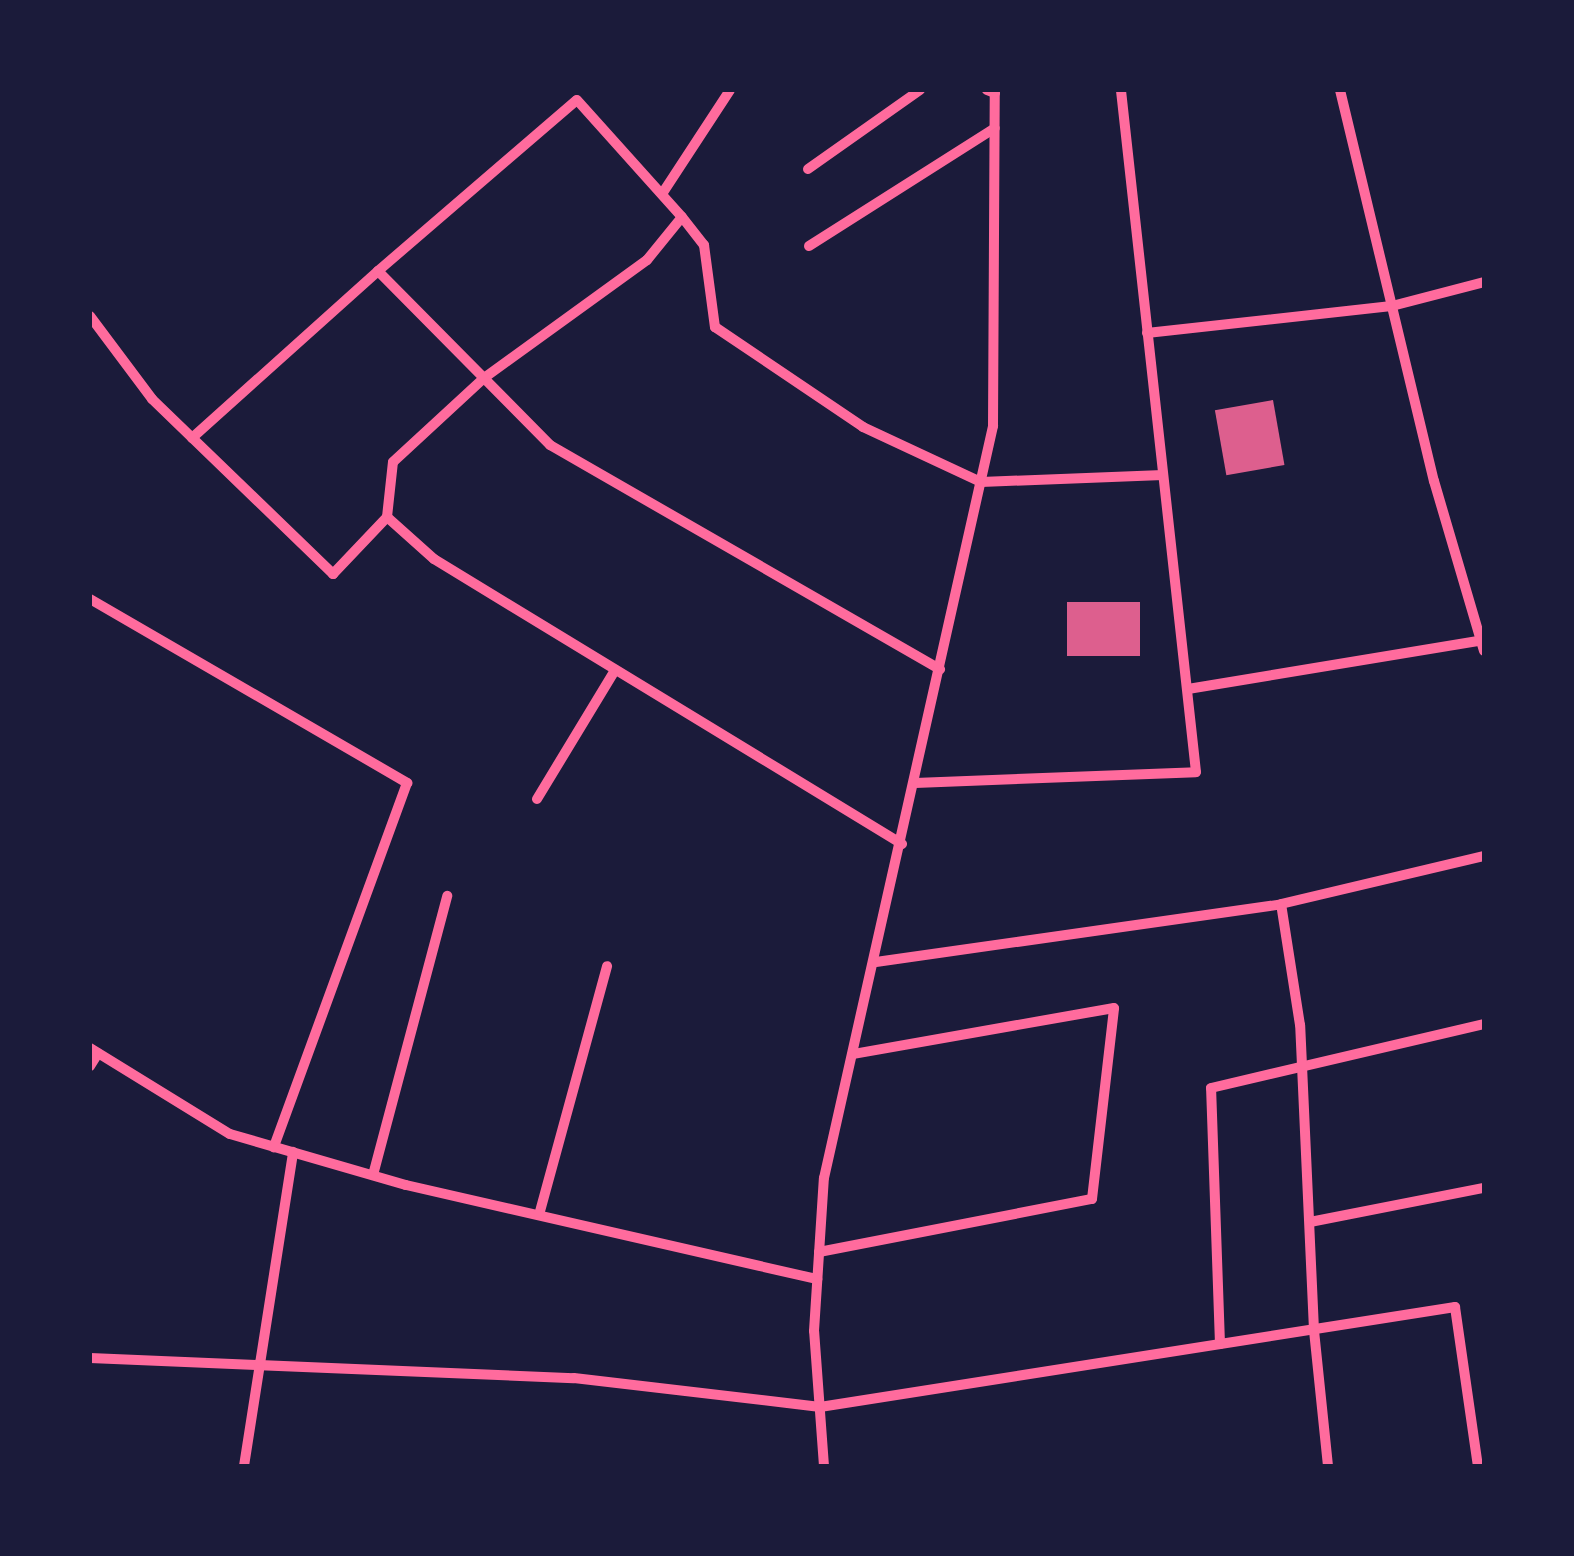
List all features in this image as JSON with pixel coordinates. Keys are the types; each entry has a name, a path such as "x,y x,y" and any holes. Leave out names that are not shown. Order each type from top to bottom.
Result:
{"street":[{"path":"662,194 730,90"},
{"path":"808,169 920,90"},
{"path":"824,1466 814,1331 824,1178 876,962 993,426 995,92 987,90"},
{"path":"916,783 1196,772 1121,90"},
{"path":"1188,689 1483,644 1434,481 1340,90"},
{"path":"192,438 378,270 577,100 704,245 715,328 864,427 981,482 1163,475"},
{"path":"808,246 995,128"},
{"path":"90,316 152,399 333,574 387,517 393,462 484,378 647,260 682,217"},
{"path":"378,270 550,446 940,670"},
{"path":"1147,332 1392,306 1484,282"},
{"path":"387,517 434,560 902,844"},
{"path":"90,599 406,783 274,1147"},
{"path":"537,799 615,670"},
{"path":"876,962 1281,904 1484,856"},
{"path":"373,1175 447,896"},
{"path":"1281,904 1300,1025 1314,1330 1328,1466"},
{"path":"539,1216 607,966"},
{"path":"819,1252 1092,1199 1114,1008 854,1054"},
{"path":"1220,1344 1212,1088 1484,1024"},
{"path":"90,1066 94,1051 230,1134 274,1147 539,1216 817,1280"},
{"path":"244,1466 293,1152"},
{"path":"1310,1222 1484,1188"},
{"path":"90,1358 574,1378 820,1407 1455,1308 1478,1466"}],"building":[{"path":"1273,400 1284,465 1226,475 1215,410"},
{"path":"1067,602 1140,602 1140,656 1067,656"}]}
